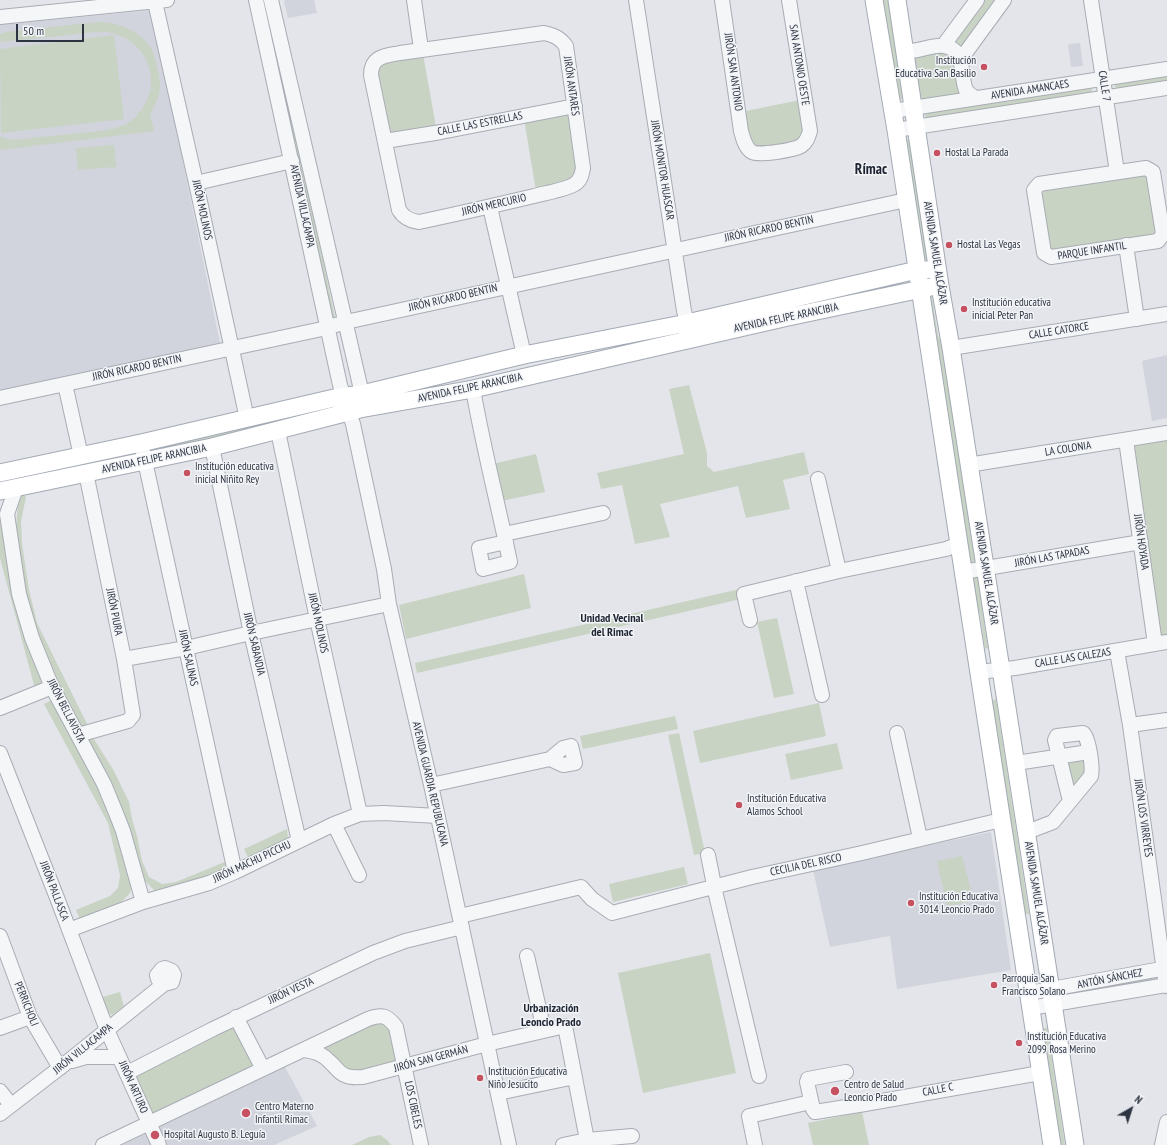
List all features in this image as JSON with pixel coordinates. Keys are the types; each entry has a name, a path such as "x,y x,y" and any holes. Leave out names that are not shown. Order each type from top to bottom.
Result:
{"main road":[{"name":"AVENIDA SAMUEL ALCÁZAR","path":"874,0 896,130 978,672 1052,1145"},
{"name":"AVENIDA SAMUEL ALCÁZAR","path":"897,0 937,269 951,348 1075,1145"},
{"name":"AVENIDA FELIPE ARANCIBIA","path":"8,490 212,447 278,431 524,355 687,323 917,270 937,269"},
{"name":"AVENIDA FELIPE ARANCIBIA","path":"0,473 247,419 353,407 473,389 692,339 920,289 940,286"}],"street":[{"name":"AVENIDA VILLACAMPA","path":"256,0 327,328 353,407"},
{"name":"AVENIDA VILLACAMPA","path":"272,0 346,322 353,407"},
{"path":"414,0 421,50"},
{"name":"JIRÓN MONITOR HUASCAR","path":"636,0 687,323 692,339"},
{"name":"JIRÓN SAN ANTONIO","path":"722,0 741,131 745,144 752,152 760,155 779,152 800,147 807,141 810,131"},
{"name":"SAN ANTONIO OESTE","path":"792,0 810,131"},
{"path":"943,46 977,0"},
{"path":"961,60 1004,0"},
{"name":"CALLE 7","path":"1091,0 1117,172"},
{"path":"0,17 57,5 161,1"},
{"name":"JIRÓN MOLINOS","path":"161,1 196,183 247,419"},
{"name":"JIRÓN ANTARES","path":"407,219 399,210 370,75 371,68 377,60 384,56 544,33 553,35 561,40 566,46 583,168 582,176 579,180"},
{"path":"904,46 915,51 943,46 951,48 958,53 961,60 965,88 967,92 976,98"},
{"name":"AVENIDA AMANCAES","path":"893,111 1167,69"},
{"name":"AVENIDA AMANCAES","path":"896,130 1167,88"},
{"name":"CALLE LAS ESTRELLAS","path":"385,140 441,132 574,106"},
{"path":"196,183 292,161"},
{"name":"PARQUE INFANTIL","path":"1146,168 1153,172 1163,234 1158,240 1126,245 1051,257 1044,253 1034,190 1039,184 1117,172 1146,168"},
{"name":"JIRÓN MERCURIO","path":"407,219 412,222 419,222 490,207 560,189 574,184 579,180"},
{"name":"JIRÓN RICARDO BENTIN","path":"0,398 327,328 346,322 508,285 906,200"},
{"path":"490,207 524,355"},
{"path":"1126,245 1137,319"},
{"name":"CALLE CATORCE","path":"951,348 1167,314"},
{"path":"65,384 81,456"},
{"path":"473,389 505,538 604,513"},
{"name":"AVENIDA GUARDIA REPUBLICANA","path":"353,407 384,569 389,604 438,816 509,1145"},
{"name":"JIRÓN MOLINOS","path":"278,431 317,619 360,814"},
{"name":"LA COLONIA","path":"968,465 1167,432"},
{"name":"JIRÓN HOYADA","path":"1126,440 1141,542 1161,643"},
{"name":"JIRÓN SALINAS","path":"141,443 235,872"},
{"name":"JIRÓN SABANDIA","path":"212,447 251,633 299,841"},
{"name":"JIRÓN PIURA","path":"78,735 128,721 132,718 133,714 124,659 86,473"},
{"path":"818,479 839,571"},
{"name":"JIRÓN BELLAVISTA","path":"8,490 3,511 22,604 32,638 52,687 104,784 123,831 143,902"},
{"name":"JIRÓN LAS TAPADAS","path":"963,572 1141,542"},
{"path":"750,620 744,594 839,571 946,549 959,544"},
{"path":"796,581 822,695"},
{"path":"124,659 186,648 389,604"},
{"name":"CALLE LAS CALEZAS","path":"978,672 1001,670 1161,643"},
{"name":"JIRÓN LOS VIRREYES","path":"1117,651 1130,724 1165,968 1166,986"},
{"path":"0,708 52,687"},
{"path":"1130,724 1167,720"},
{"path":"1027,832 1053,822 1091,776 1092,766 1086,736 1083,733 1058,736 1056,738 1070,801"},
{"path":"897,734 920,838"},
{"path":"1016,763 1089,752"},
{"name":"JIRÓN PALLASCA","path":"0,753 107,1030"},
{"path":"431,785 550,759"},
{"name":"JIRÓN MACHU PICCHU","path":"69,930 143,902 194,888 235,872 334,824 360,814 384,813 438,816"},
{"name":"CECILIA DEL RISCO","path":"461,921 581,887 592,899 612,913 779,870 862,853 1001,820"},
{"path":"334,824 358,875"},
{"path":"708,855 759,1076"},
{"name":"JIRÓN VESTA","path":"127,1073 236,1017 373,952 461,921"},
{"name":"PERRICHOLI","path":"0,936 30,1017 63,1066"},
{"path":"527,956 544,1030"},
{"name":"ANTÓN SÁNCHEZ","path":"1052,997 1165,968"},
{"name":"JIRÓN VILLACAMPA","path":"6,1109 63,1066 164,984"},
{"name":"ANTÓN SÁNCHEZ","path":"1030,1000 1166,986"},
{"name":"LOS CIBELES","path":"304,1050 368,1019 383,1016 391,1020 396,1027 421,1145"},
{"path":"0,1028 30,1017"},
{"path":"236,1017 262,1069"},
{"name":"JIRÓN SAN GERMÁN","path":"304,1050 314,1051 323,1055 338,1071 346,1076 354,1077 565,1026 575,1077"},
{"name":"JIRÓN ARTURO","path":"107,1030 159,1145"},
{"path":"103,1145 304,1050"},
{"path":"63,1066 82,1057 119,1057"},
{"path":"755,1145 749,1116 811,1102 807,1082 808,1079 846,1072"},
{"name":"CALLE C","path":"811,1102 815,1112 818,1112 1040,1072"},
{"path":"498,1093 575,1077 588,1140"},
{"path":"0,1091 6,1109"},
{"path":"1162,1145 1167,1123"},
{"path":"563,1145 588,1140 632,1136"}],"shaded area":[{"path":"285,0 314,0 317,13 288,18 284,2"},
{"path":"152,10 220,343 0,391 0,25"},
{"path":"1080,43 1083,66 1071,67 1068,44"},
{"path":"1167,355 1167,418 1152,421 1142,361"},
{"name":"Institución Educativa 3014 Leoncio Prado","path":"991,832 1011,970 897,989 890,936 830,947 813,870"},
{"name":"Centro Materno Infantil Rímac","path":"284,1065 317,1126 274,1145 122,1145 161,1126 161,1123"}],"green space":[{"path":"261,0 267,0 335,317 329,318"},
{"path":"878,0 888,0 903,97 901,100 899,98"},
{"path":"981,0 998,0 962,50 951,41"},
{"path":"105,22 128,28 141,37 152,50 160,83 158,98 150,114 154,131 0,150 0,137 14,140 110,129 131,121 143,107 151,85 149,66 145,57 133,43 125,38 116,34 97,32 0,42 0,34 6,32"},
{"path":"114,35 124,119 1,133 0,49"},
{"path":"943,50 955,56 963,94 924,100 919,97 910,56"},
{"path":"423,54 436,127 390,135 374,66 378,61"},
{"path":"1167,73 1167,83 1117,89 1115,87 1116,81"},
{"path":"1089,86 1092,89 1091,93 927,119 925,116 925,112"},
{"path":"800,100 805,130 802,137 797,141 759,149 753,147 741,112"},
{"path":"568,112 577,178 536,191 524,119"},
{"path":"904,138 909,140 928,257 924,261"},
{"path":"114,145 116,167 78,170 76,148"},
{"path":"1148,173 1158,236 1050,253 1040,189"},
{"path":"927,297 932,297 938,336 942,343 988,648 985,649 980,614 974,606"},
{"path":"689,385 707,453 707,466 714,472 804,452 809,474 783,480 790,509 746,518 738,486 660,504 670,537 635,544 622,485 601,489 597,473 684,454 669,389"},
{"path":"280,417 281,424 151,451 150,446"},
{"path":"1167,438 1167,637 1161,637 1158,634 1131,442"},
{"path":"536,454 545,492 501,501 492,464"},
{"path":"22,494 26,497 21,521 22,544 29,590 37,623 88,726 81,728 42,653 21,589 16,528 18,502"},
{"path":"0,516 10,569 46,685 34,685 0,558"},
{"path":"524,574 531,608 406,639 399,605"},
{"path":"740,589 741,599 417,673 415,663"},
{"path":"777,618 794,694 774,698 757,622"},
{"path":"55,698 99,779 133,880 130,893 119,904 80,919 76,910 110,896 118,888 120,875 108,823 44,704"},
{"path":"996,699 1029,914 1022,914 988,702"},
{"path":"819,703 826,736 700,763 693,731"},
{"path":"675,716 678,729 583,749 580,736"},
{"path":"679,733 705,853 694,855 668,735"},
{"path":"92,736 114,771 129,802 142,861 149,877 162,884 176,882 227,861 230,871 156,892 145,881 125,817 88,739"},
{"path":"837,743 843,769 791,780 785,754"},
{"path":"1086,758 1089,773 1072,788 1065,761"},
{"path":"287,829 288,840 249,859 244,849"},
{"path":"962,856 974,901 947,906 937,861"},
{"path":"684,867 688,884 613,902 609,884"},
{"path":"710,953 736,1073 643,1093 618,973"},
{"path":"1151,976 1153,982 1056,998 1055,991"},
{"path":"120,992 124,1006 112,1015 108,1013 102,997"},
{"path":"382,1023 391,1029 398,1062 358,1072 348,1072 323,1048 373,1024"},
{"path":"233,1025 255,1066 153,1118 133,1077"},
{"path":"1040,1028 1047,1028 1065,1145 1058,1145"},
{"path":"862,1112 869,1145 813,1145 808,1123"},
{"path":"380,1135 391,1145 352,1145 369,1137"}],"place":[{"name":"Institución Educativa San Basilio","path":"984,67"},
{"name":"Hostal La Parada","path":"937,153"},
{"name":"Hostal Las Vegas","path":"949,245"},
{"name":"Institución educativa inicial Peter Pan","path":"964,309"},
{"name":"Institución educativa inicial Niñito Rey","path":"187,473"},
{"name":"Institución Educativa Alamos School","path":"739,805"},
{"name":"Institución Educativa 3014 Leoncio Prado","path":"911,903"},
{"name":"Parroquia San Francisco Solano","path":"994,985"},
{"name":"Institución Educativa 2099 Rosa Merino","path":"1019,1043"},
{"name":"Institución Educativa Niño Jesucito","path":"480,1078"},
{"name":"Centro de Salud Leoncio Prado","path":"835,1091"},
{"name":"Centro Materno Infantil Rímac","path":"246,1113"},
{"name":"Hospital Augusto B. Leguía","path":"155,1135"}],"district":[{"name":"Rímac","path":"871,170"},
{"name":"Unidad Vecinal del Rimac","path":"612,626"},
{"name":"Urbanización Leoncio Prado","path":"551,1016"}]}
